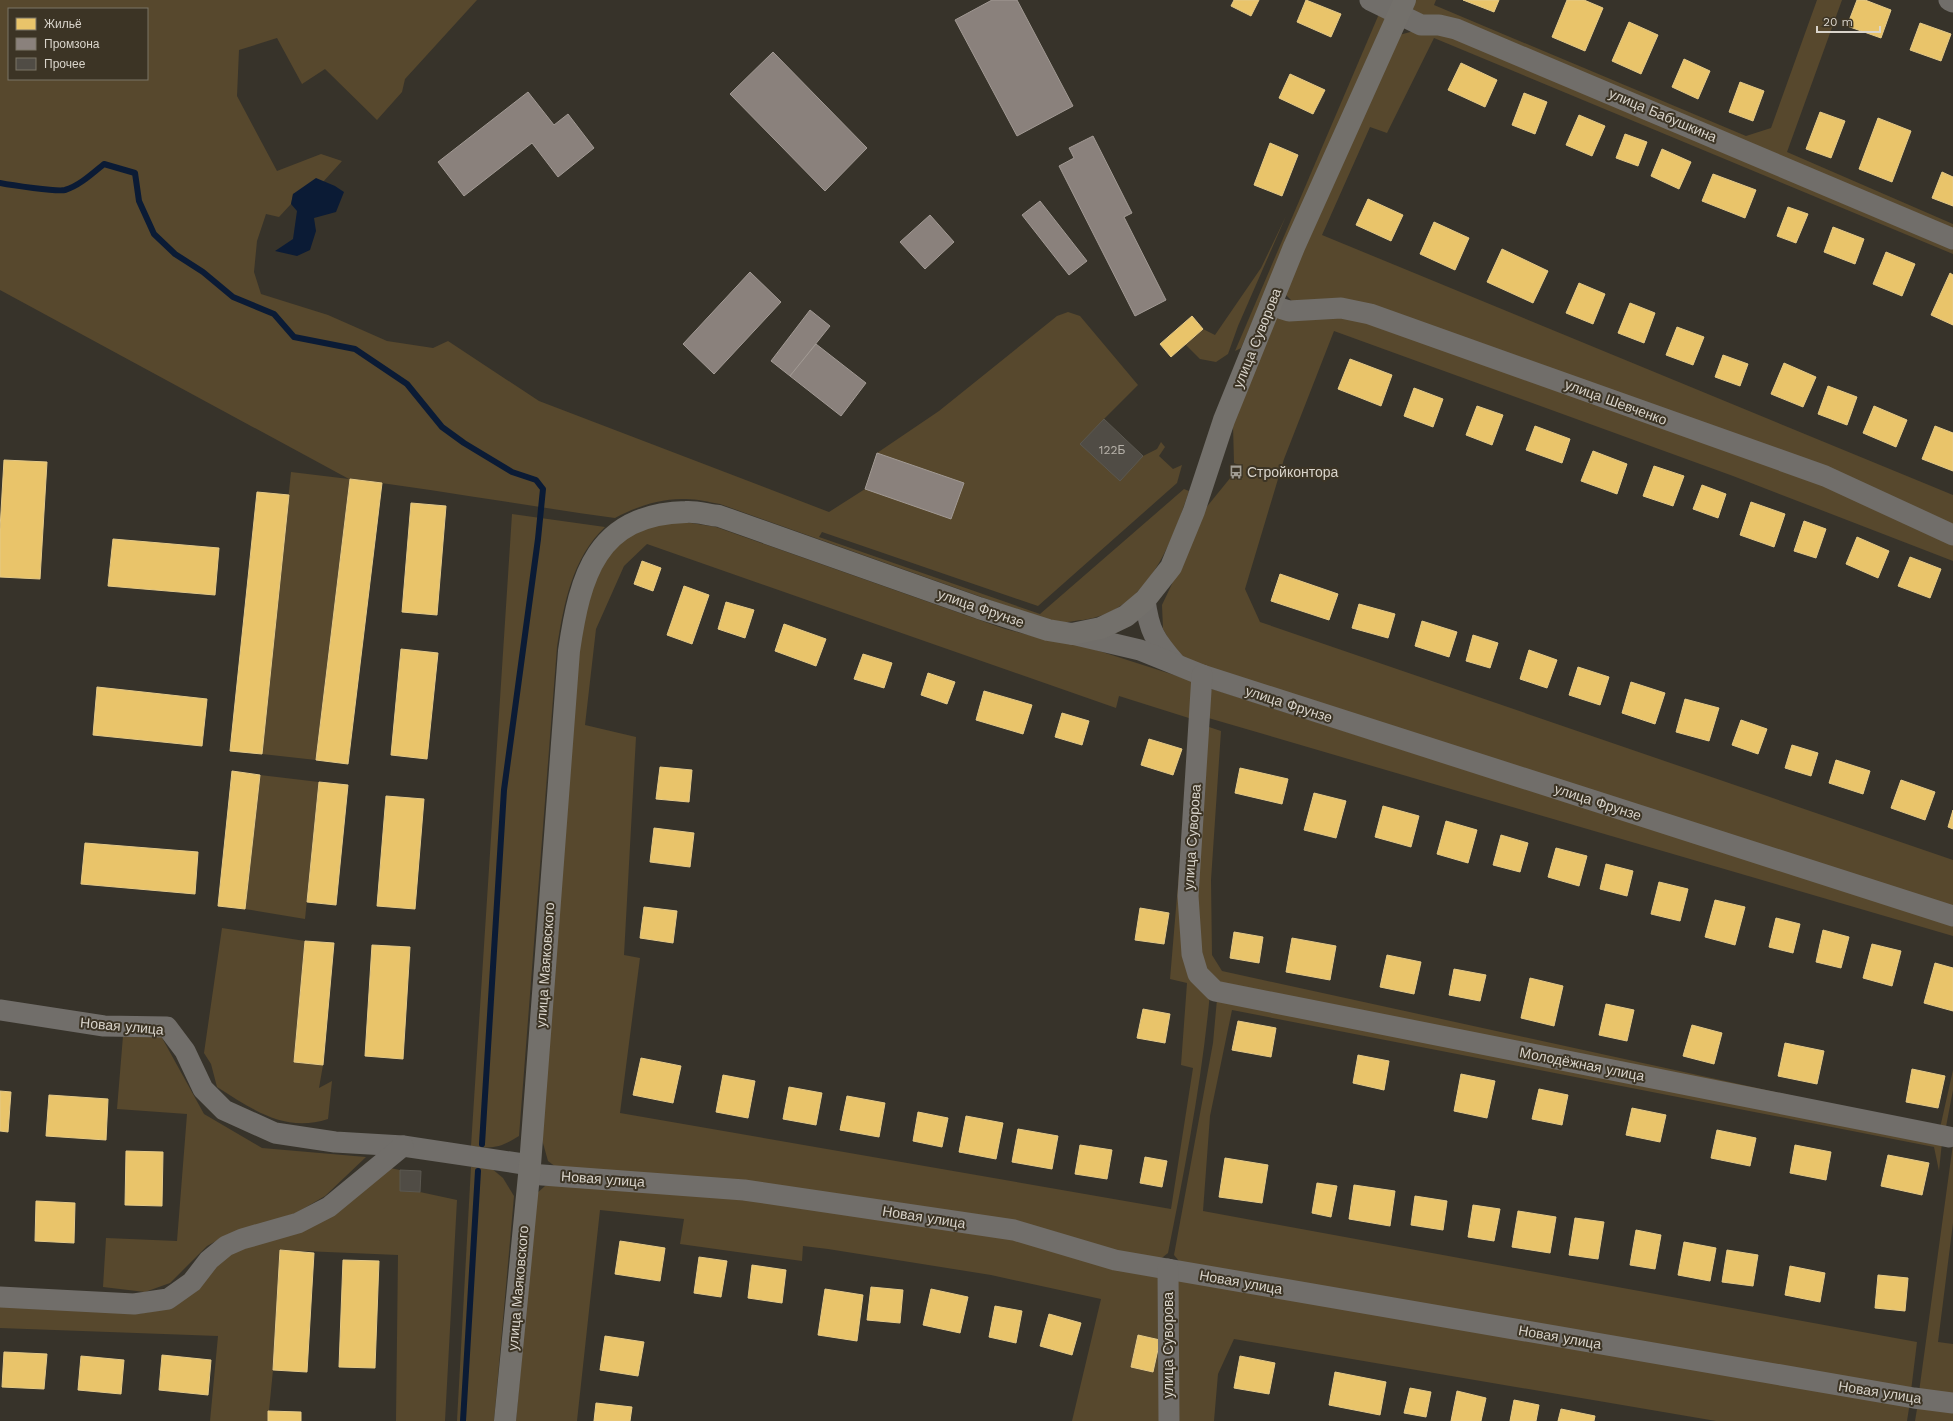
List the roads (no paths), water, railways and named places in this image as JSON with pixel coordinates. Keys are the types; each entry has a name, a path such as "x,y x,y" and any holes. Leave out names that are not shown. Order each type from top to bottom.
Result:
{"main road":[{"name":"улица Суворова","path":"1072,634 1101,628 1126,616 1145,600 1170,567 1194,512 1224,420 1294,247 1402,7"},
{"name":"улица Фрунзе","path":"626,525 654,516 686,512 719,516 1005,617 1048,630 1072,634"},
{"name":"улица Маяковского","path":"505,1421 529,1170 570,644 576,607 588,569 603,545 626,525"}],"street":[{"name":"улица Бабушкина","path":"1370,0 1402,7 1422,24 1438,25 1456,29 1953,239"},
{"path":"1949,0 1953,2"},
{"name":"улица Шевченко","path":"1270,305 1289,311 1341,308 1370,314 1825,476 1953,535"},
{"path":"1145,600 1148,620 1155,638 1177,666"},
{"name":"улица Фрунзе","path":"1072,634 1140,650 1202,675 1953,916"},
{"name":"улица Суворова","path":"1202,675 1188,896 1194,961 1198,974 1215,991"},
{"name":"Молодёжная улица","path":"1215,991 1949,1137"},
{"name":"Новая улица","path":"0,1010 104,1026 167,1027 185,1051 203,1089 224,1110 275,1133 335,1142 403,1146 529,1170 744,1190 1014,1230 1115,1260 1953,1403"},
{"path":"0,1297 134,1304 168,1299 192,1282 209,1260 226,1246 242,1239 298,1223 329,1207 403,1146"},
{"name":"улица Суворова","path":"1168,1269 1168,1421"}],"water":[{"path":"316,178 335,186 344,192 336,212 314,218 316,231 310,250 297,256 275,251 293,239 297,211 291,204 293,194"}],"waterway":[{"path":"0,183 33,188 65,190 86,179 104,164 135,173 139,201 154,234 175,254 203,272 233,297 274,314 294,337 355,349 407,384 442,427 464,443 512,472 536,480 543,489 538,539 504,790 482,1144"},
{"path":"463,1421 478,1171"}],"place":[{"name":"Стройконтора","path":"1236,472"}]}
